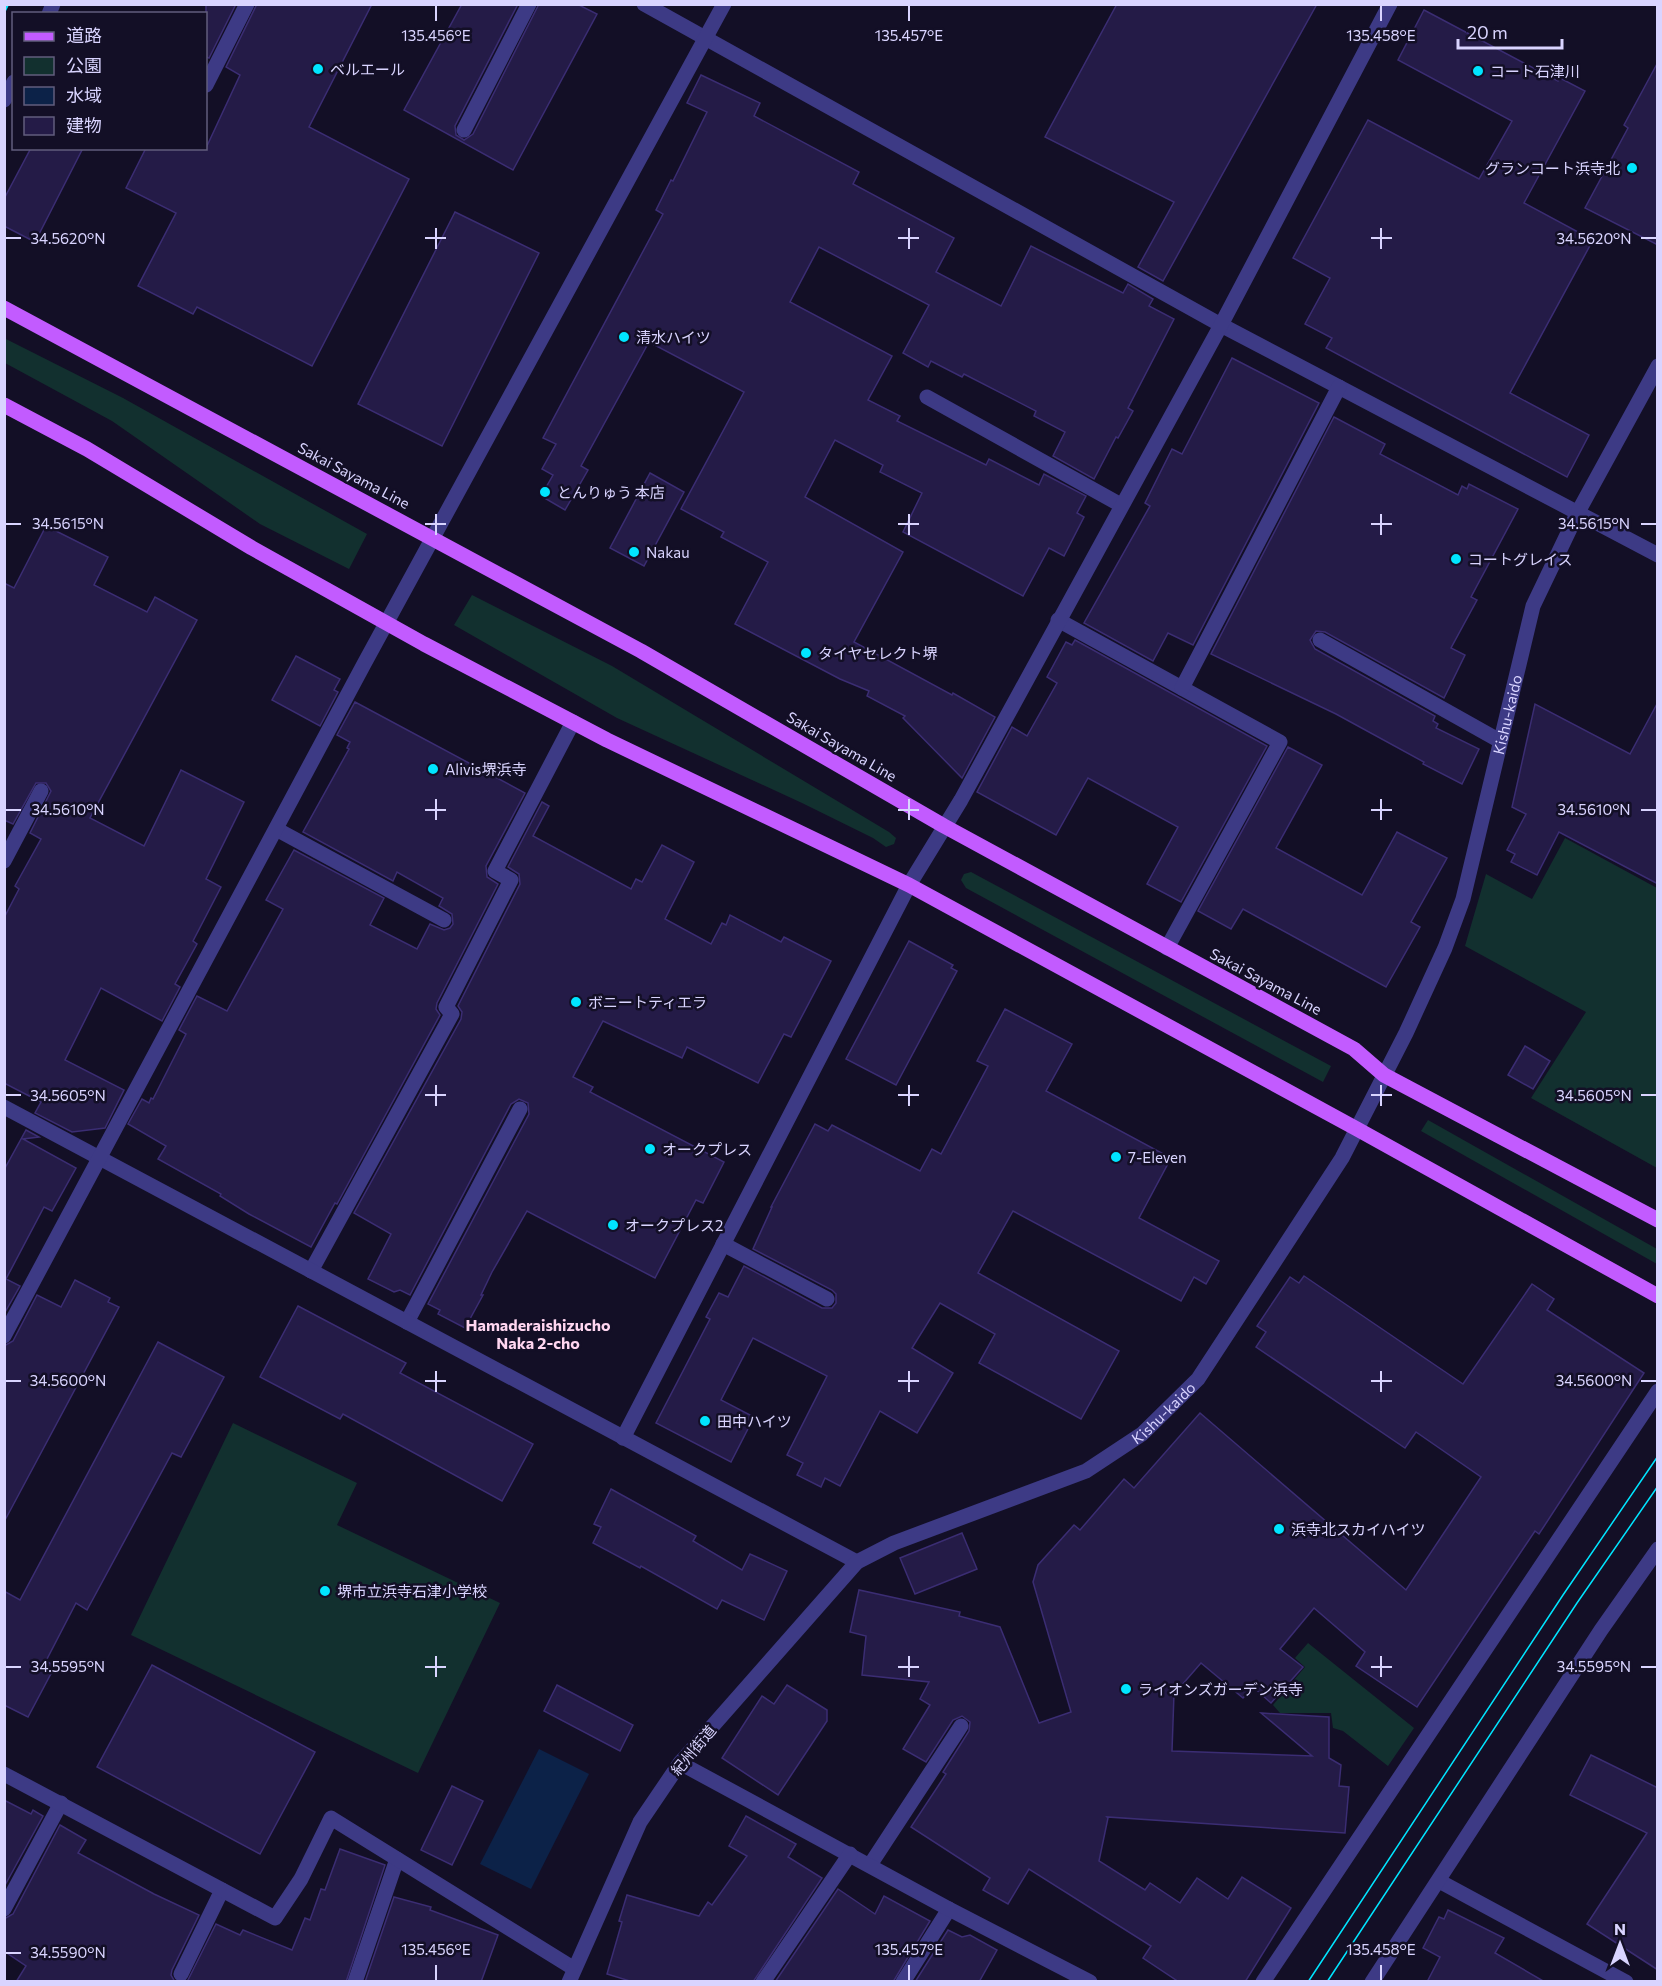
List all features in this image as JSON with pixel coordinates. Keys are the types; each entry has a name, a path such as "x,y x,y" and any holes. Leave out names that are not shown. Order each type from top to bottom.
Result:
{"main road":[{"name":"Sakai Sayama Line","path":"4,308 642,651 944,826 1354,1049 1384,1076 1658,1220"},
{"path":"4,405 87,449 252,548 386,622 573,722 909,885 1658,1296"}],"street":[{"path":"207,83 247,4"},
{"path":"464,130 529,4"},
{"path":"644,4 705,40 1221,325 1658,555"},
{"path":"4,1336 386,622 724,4"},
{"path":"622,1438 909,885 961,800 1221,325 1389,4"},
{"path":"4,100 12,86"},
{"name":"Kishu-kaido","path":"1384,1076 1445,948 1462,899 1533,606 1578,512 1658,366"},
{"path":"1182,688 1339,387"},
{"path":"927,397 1121,505"},
{"path":"1058,620 1280,742 1167,948"},
{"path":"1320,640 1500,741"},
{"path":"311,1271 452,1014 446,1007 511,880 495,871 573,722"},
{"path":"4,861 41,791"},
{"path":"276,829 444,920"},
{"path":"1357,1129 1384,1076"},
{"path":"4,1107 856,1562"},
{"path":"406,1322 520,1109"},
{"name":"Kishu-kaido","path":"856,1562 894,1544 1086,1471 1142,1434 1198,1379 1342,1158 1357,1129"},
{"path":"723,1244 827,1299"},
{"path":"1263,1982 1658,1391"},
{"path":"1372,1982 1600,1630 1658,1549"},
{"name":"紀州街道","path":"571,1975 640,1822 680,1763 856,1562"},
{"path":"870,1865 962,1726"},
{"path":"680,1763 1084,1980"},
{"path":"4,1774 275,1918 301,1879 331,1818 397,1859 571,1975"},
{"path":"4,1909 61,1803"},
{"path":"763,1982 850,1854"},
{"path":"355,1982 397,1859"},
{"path":"1439,1881 1626,1982"},
{"path":"181,1974 222,1890"},
{"path":"903,1982 949,1909"}],"green space":[{"path":"4,338 123,398 367,534 349,569 260,524 112,421 5,363"},
{"path":"472,595 612,666 889,832 896,838 894,844 886,847 873,838 802,803 617,718 454,625"},
{"path":"1565,838 1657,888 1657,1168 1531,1098 1586,1012 1465,946 1486,874 1532,899"},
{"path":"971,872 1331,1066 1323,1082 966,888 961,880 964,874"},
{"path":"1428,1120 1657,1249 1657,1264 1421,1131"},
{"path":"233,1423 357,1483 337,1525 500,1603 418,1773 131,1635"},
{"path":"1308,1643 1414,1728 1388,1766 1343,1731 1333,1728 1331,1713 1280,1713 1273,1705 1305,1667 1295,1658"}],"water":[{"path":"539,1749 589,1774 531,1889 480,1864"}],"building":[{"path":"206,4 236,4 209,58 207,57"},
{"path":"257,4 372,4 309,127 409,179 312,366 197,307 193,314 138,286 176,213 126,188 145,150 207,150 240,75 226,67"},
{"path":"462,4 518,4 455,126 456,135 464,140 473,134 539,4 577,4 597,14 513,170 404,110"},
{"path":"1117,4 1317,4 1163,281 1138,267 1174,202 1045,137"},
{"path":"1424,10 1558,81 1560,78 1585,91 1524,203 1593,240 1510,393 1589,435 1567,477 1326,348 1332,338 1305,324 1330,278 1293,258 1368,120 1479,179 1512,121 1398,60"},
{"name":"グランコート浜寺北","path":"1658,62 1658,245 1585,208 1628,128 1624,125"},
{"path":"701,75 760,103 754,116 859,172 853,184 954,238 936,272 1001,306 1031,246 1123,293 1128,284 1153,299 1149,306 1174,319 1128,408 1133,411 1118,438 1116,437 1094,479 1053,456 1065,432 1034,416 1036,411 964,374 962,377 931,361 928,367 903,353 929,305 819,247 790,302 892,356 868,400 900,416 897,421 986,465 989,459 1039,485 1044,474 1086,496 1077,513 1084,517 1064,556 1049,548 1023,596 903,532 922,493 880,472 883,465 835,440 805,497 903,552 854,642 995,717 962,778 903,718 905,716 867,696 869,691 840,679 735,624 768,562 721,537 724,532 681,509 744,392 649,342 581,466 588,470 565,510 541,496 553,475 542,469 556,444 543,438 663,214 656,210 707,112 687,103"},
{"path":"30,150 82,150 35,242 4,226 4,199"},
{"path":"455,212 539,253 442,446 358,404"},
{"path":"1232,358 1319,403 1193,645 1168,633 1153,661 1084,623 1150,506 1145,503 1172,449 1182,454"},
{"path":"1334,417 1385,444 1380,454 1458,495 1462,486 1467,489 1469,484 1518,509 1471,597 1477,600 1451,648 1465,655 1444,698 1325,632 1316,631 1310,640 1315,649 1435,716 1433,721 1438,724 1436,728 1479,749 1462,784 1336,714 1211,654"},
{"path":"650,473 684,492 644,566 610,548"},
{"path":"46,526 108,557 94,585 147,612 155,597 197,620 90,818 144,846 181,770 244,802 206,879 221,887 193,941 197,944 175,984 180,987 162,1021 101,988 65,1060 124,1090 105,1128 72,1132 35,1113 41,1102 4,1083 4,918 19,889 15,886 41,839 30,833 51,791 46,783 36,783 13,824 4,820 4,583 14,588"},
{"path":"1075,640 1267,746 1181,902 1147,884 1178,827 1088,778 1056,835 977,792 1012,727 1027,736 1057,683 1047,677 1066,642 1072,645"},
{"path":"296,656 340,679 334,690 338,692 320,726 272,700"},
{"path":"355,702 525,793 486,866 487,877 498,884 437,1003 436,1009 440,1015 337,1204 335,1203 311,1247 249,1214 220,1196 221,1194 158,1159 166,1146 128,1124 142,1099 149,1103 151,1098 153,1099 186,1034 179,1030 197,996 227,1011 283,909 266,900 294,850 384,898 370,925 417,949 430,924 444,930 453,924 452,914 439,906 443,898 397,872 393,881 303,832 349,749 347,748 350,742 337,735"},
{"path":"1658,702 1658,884 1559,832 1537,875 1511,862 1515,854 1507,850 1526,814 1512,807 1535,704 1630,754"},
{"path":"1288,747 1322,765 1276,848 1362,895 1397,832 1447,858 1411,922 1420,927 1386,987 1243,909 1231,929 1198,911"},
{"path":"542,802 549,806 533,836 631,889 636,879 642,882 662,845 694,862 665,919 711,944 722,923 726,925 730,915 781,942 784,937 831,961 791,1037 784,1034 758,1083 687,1047 682,1058 603,1021 573,1077 593,1087 590,1092 724,1162 703,1203 696,1200 655,1278 527,1211 492,1272 481,1295 483,1295 465,1328 438,1314 440,1310 428,1304 529,1114 528,1103 519,1099 511,1104 410,1295 400,1290 394,1292 368,1279 391,1234 354,1213 461,1019 462,1012 458,1006 520,884 519,874 508,867"},
{"path":"909,941 953,965 951,968 957,971 896,1085 846,1059"},
{"path":"1005,1009 1072,1044 1046,1091 1171,1158 1139,1218 1219,1261 1206,1284 1194,1277 1181,1301 1013,1211 978,1273 1119,1351 1081,1419 979,1363 995,1334 940,1303 912,1348 953,1373 917,1433 880,1411 840,1486 825,1478 821,1487 797,1475 803,1463 787,1455 827,1376 753,1338 721,1400 754,1417 731,1462 656,1423 710,1319 706,1317 719,1293 728,1297 744,1266 822,1308 832,1308 836,1303 836,1294 832,1290 753,1249 771,1207 815,1124 828,1131 832,1125 920,1171 932,1149 941,1154 988,1066 977,1061"},
{"path":"1525,1046 1550,1061 1533,1089 1508,1075"},
{"path":"26,1130 39,1137 23,1139 76,1168 52,1211 44,1207 6,1279 20,1286 4,1314 4,1170"},
{"path":"1304,1276 1463,1384 1532,1284 1554,1299 1547,1310 1644,1373 1539,1534 1535,1531 1417,1707 1356,1666 1365,1652 1314,1608 1280,1649 1303,1667 1271,1703 1253,1687 1243,1698 1201,1663 1174,1694 1172,1751 1312,1756 1261,1713 1329,1717 1329,1758 1341,1765 1339,1786 1349,1787 1345,1833 1107,1817 1099,1861 1145,1890 1150,1883 1180,1903 1197,1878 1228,1899 1242,1877 1291,1908 1245,1982 1179,1982 1143,1958 1151,1946 1029,1869 1008,1904 983,1890 990,1878 911,1827 946,1774 943,1772 969,1731 970,1722 962,1716 953,1720 926,1762 903,1749 930,1705 920,1699 929,1682 862,1675 866,1636 850,1632 859,1590 960,1612 959,1616 1000,1627 1039,1723 1071,1712 1033,1582 1038,1565 1074,1525 1080,1530 1124,1479 1134,1488 1200,1413 1406,1590 1481,1477 1416,1432 1405,1448 1256,1347 1266,1332 1257,1326 1290,1277 1299,1283"},
{"path":"75,1280 110,1298 108,1302 119,1307 4,1522 4,1346 13,1341 37,1295 61,1307"},
{"path":"298,1306 406,1363 400,1373 533,1444 502,1501 343,1414 340,1419 260,1377"},
{"path":"158,1342 224,1377 181,1457 172,1453 87,1610 76,1603 46,1661 55,1666 28,1717 4,1705 4,1591 20,1600"},
{"path":"611,1489 696,1536 693,1541 742,1570 750,1554 787,1571 764,1620 722,1600 717,1609 641,1566 640,1568 593,1543 601,1527 594,1524"},
{"path":"962,1533 977,1569 915,1594 900,1558"},
{"path":"152,1665 315,1752 260,1854 97,1767"},
{"path":"557,1685 633,1725 620,1751 544,1711"},
{"path":"787,1685 827,1710 827,1721 778,1795 722,1758 762,1696 774,1704"},
{"path":"1591,1755 1658,1788 1658,1970 1587,1924 1647,1833 1570,1795"},
{"path":"452,1786 483,1801 452,1865 421,1850"},
{"path":"4,1800 31,1814 33,1810 43,1816 4,1887"},
{"path":"746,1816 796,1844 788,1857 822,1878 753,1982 633,1982 607,1974 627,1895 699,1916 708,1902 712,1905 747,1856 729,1846"},
{"path":"60,1825 86,1840 78,1853 154,1894 199,1915 172,1970 171,1975 175,1982 16,1982 26,1966 4,1951 4,1919 13,1914"},
{"path":"340,1849 385,1865 346,1982 187,1982 216,1924 240,1935 243,1930 292,1950 305,1918 310,1920 321,1889 325,1890"},
{"path":"838,1889 875,1914 884,1896 930,1921 893,1982 775,1982"},
{"path":"394,1897 431,1907 430,1910 498,1935 481,1982 365,1982"},
{"path":"1448,1910 1504,1938 1495,1953 1545,1982 1427,1982 1440,1957 1423,1948 1439,1917 1444,1919"},
{"path":"948,1930 962,1937 970,1935 997,1950 979,1982 915,1982"}],"tram line":[{"path":"1308,1982 1563,1595 1658,1456"},
{"path":"1327,1982 1577,1603 1658,1486"}],"railway":[{"path":"4,10 7,4"}],"place":[{"name":"ベルエール","path":"318,69"},
{"name":"コート石津川","path":"1478,71"},
{"name":"グランコート浜寺北","path":"1632,168"},
{"name":"清水ハイツ","path":"624,337"},
{"name":"とんりゅう 本店","path":"545,492"},
{"name":"Nakau","path":"634,552"},
{"name":"コートグレイス","path":"1456,559"},
{"name":"タイヤセレクト堺","path":"806,653"},
{"name":"Alivis堺浜寺","path":"433,769"},
{"name":"ボニートティエラ","path":"576,1002"},
{"name":"オークプレス","path":"650,1149"},
{"name":"7-Eleven","path":"1116,1157"},
{"name":"オークプレス2","path":"613,1225"},
{"name":"田中ハイツ","path":"705,1421"},
{"name":"浜寺北スカイハイツ","path":"1279,1529"},
{"name":"堺市立浜寺石津小学校","path":"325,1591"},
{"name":"ライオンズガーデン浜寺","path":"1126,1689"}],"district":[{"name":"Hamaderaishizucho Naka 2-cho","path":"538,1333"}]}
